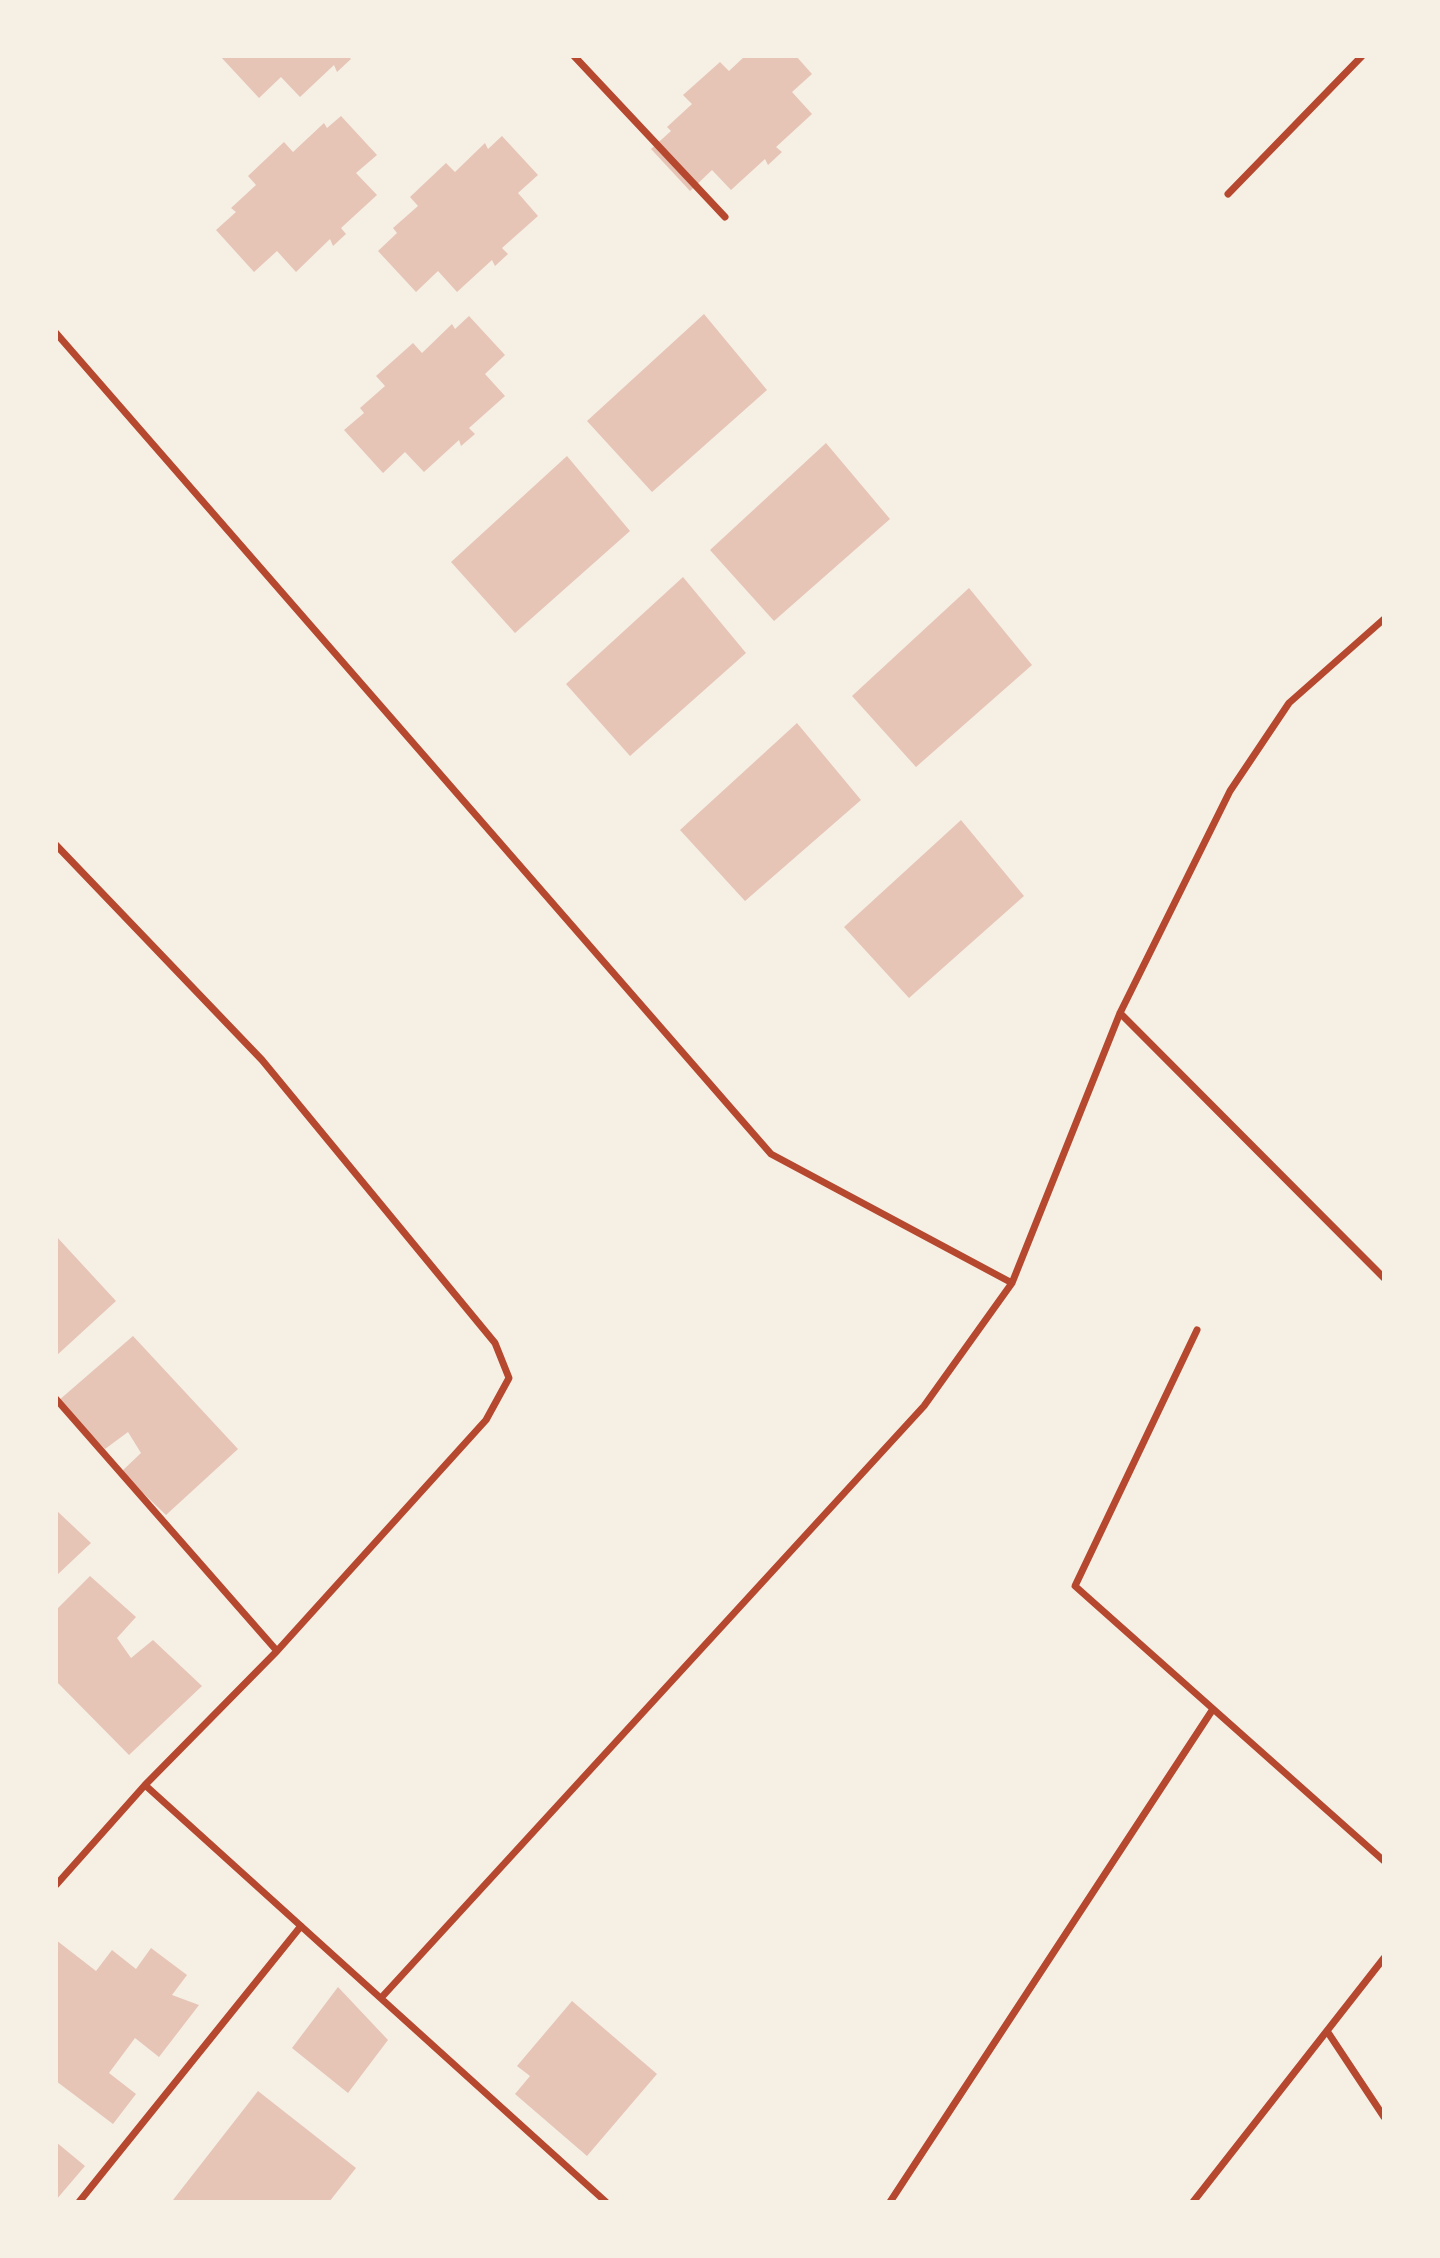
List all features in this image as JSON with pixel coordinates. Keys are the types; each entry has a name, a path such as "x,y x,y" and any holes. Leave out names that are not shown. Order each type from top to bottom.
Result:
{"street":[{"path":"574,56 725,217"},
{"path":"1228,194 1362,56"},
{"path":"56,333 771,1154 1012,1283"},
{"path":"381,1998 924,1406 1012,1283 1120,1013 1237,780 1289,703 1384,619"},
{"path":"56,845 262,1060 495,1343 509,1378 486,1420 277,1651 145,1785 56,1885"},
{"path":"1120,1013 1384,1278"},
{"path":"1197,1330 1075,1586 1384,1861"},
{"path":"56,1399 277,1651"},
{"path":"890,2202 1213,1709"},
{"path":"145,1785 606,2202"},
{"path":"79,2202 301,1926"},
{"path":"1193,2202 1384,1958"},
{"path":"1327,2031 1384,2117"}],"building":[{"path":"220,56 348,56 351,59 337,72 334,65 300,97 281,77 259,98"},
{"path":"745,56 796,56 812,74 792,92 812,114 776,147 782,152 768,165 765,159 731,190 712,170 690,191 651,149 671,131 667,127 692,104 683,95 720,62 729,71"},
{"path":"341,116 377,155 356,173 377,195 341,228 346,234 333,246 330,239 296,272 277,251 254,272 216,230 236,212 231,208 256,185 248,176 284,142 293,152 324,123 327,128"},
{"path":"502,136 538,175 518,193 538,216 502,248 508,254 495,266 492,260 457,292 438,271 416,292 378,251 397,233 393,228 418,206 410,197 446,163 455,172 485,143 488,149"},
{"path":"704,314 767,390 652,492 587,421"},
{"path":"469,316 505,355 485,374 505,396 469,428 475,434 461,446 459,440 424,472 405,452 383,473 344,430 364,413 360,408 385,386 376,376 413,343 422,353 452,324 455,329"},
{"path":"826,443 890,519 774,621 710,550"},
{"path":"567,456 630,531 515,633 451,562"},
{"path":"683,577 746,653 630,756 566,684"},
{"path":"969,588 1032,665 916,767 852,696"},
{"path":"797,723 861,800 745,901 680,830"},
{"path":"961,820 1024,896 909,998 844,927"},
{"path":"56,1236 116,1301 56,1356"},
{"path":"133,1336 238,1449 166,1515 121,1472 141,1453 128,1432 105,1449 58,1401"},
{"path":"56,1510 91,1543 56,1576"},
{"path":"90,1576 136,1617 117,1638 131,1658 153,1640 202,1686 129,1755 56,1681 56,1610"},
{"path":"56,1940 96,1971 112,1950 136,1969 151,1948 187,1975 172,1995 199,2005 159,2057 135,2038 109,2073 136,2094 113,2124 56,2081"},
{"path":"338,1987 388,2040 348,2093 292,2048"},
{"path":"572,2001 657,2074 587,2156 515,2094 530,2076 517,2066"},
{"path":"258,2091 356,2168 329,2202 175,2202 173,2200"},
{"path":"56,2142 85,2166 56,2200"}]}
